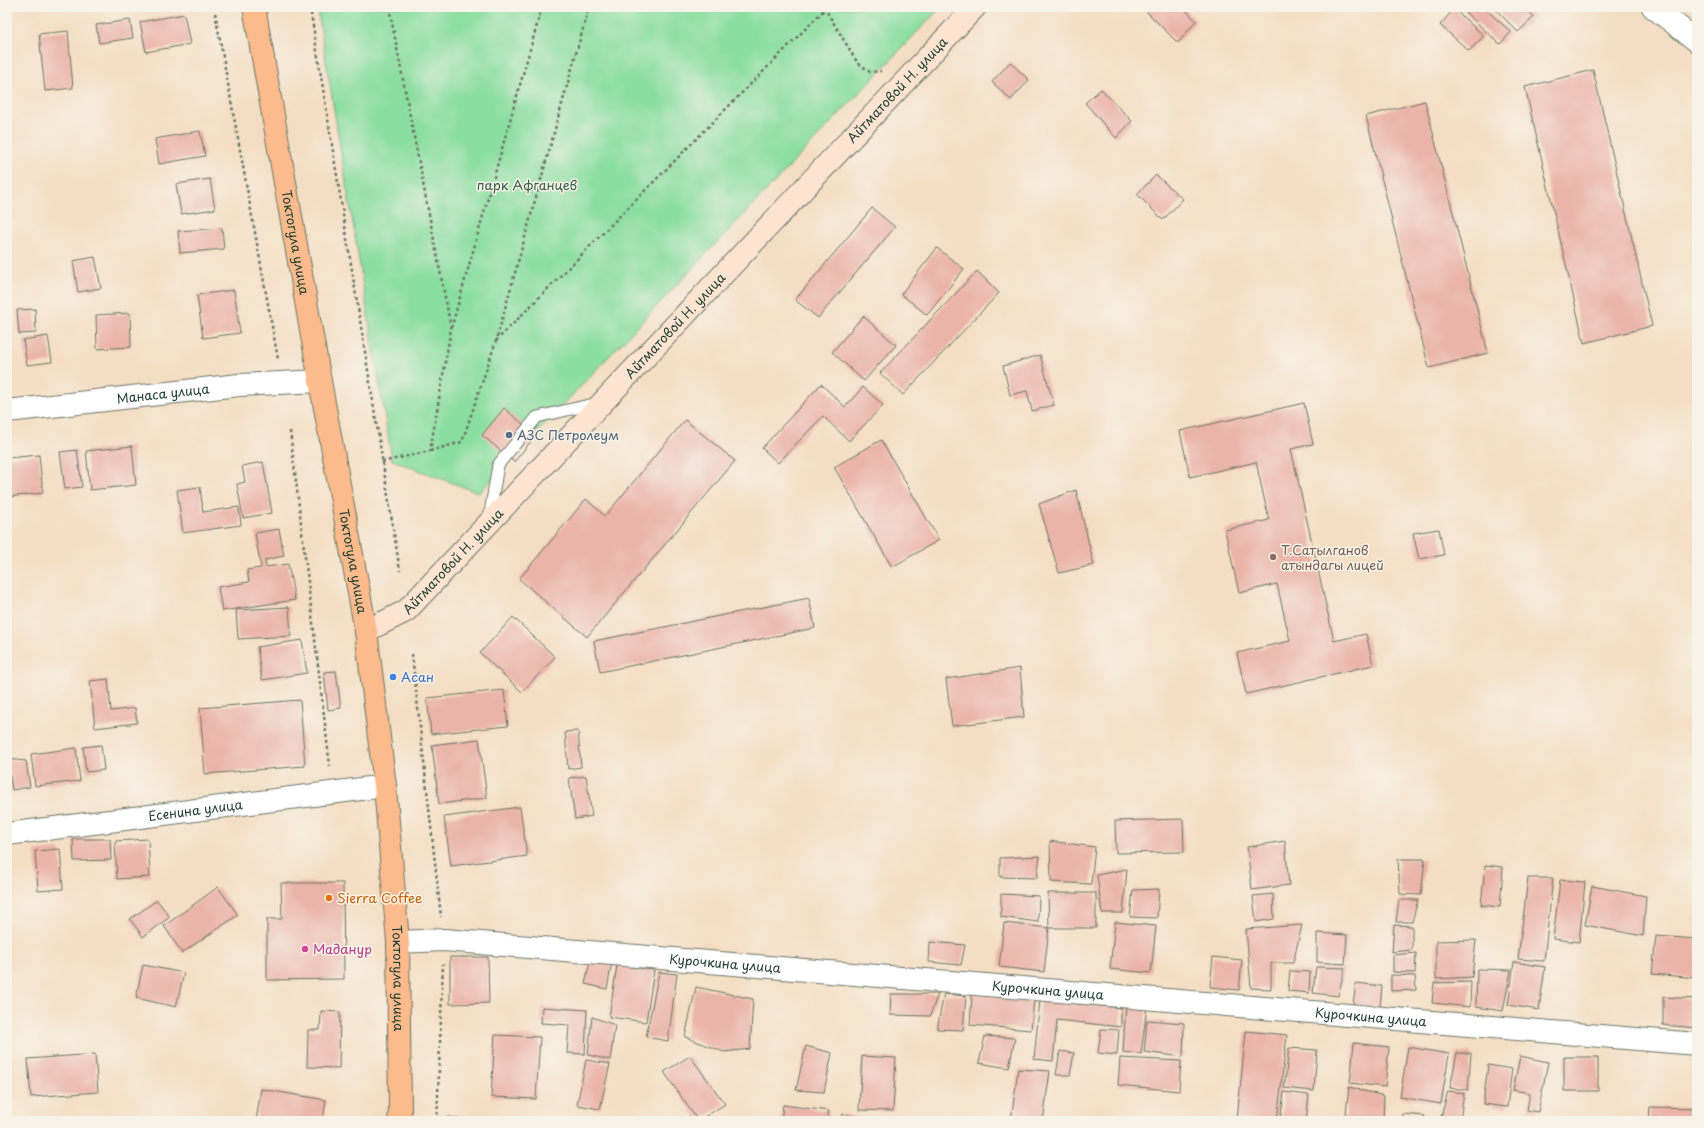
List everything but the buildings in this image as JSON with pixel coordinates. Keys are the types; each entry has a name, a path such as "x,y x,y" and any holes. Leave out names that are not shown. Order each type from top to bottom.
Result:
{"highway":[{"name":"Токтогула улица","path":"254,7 366,631 385,786 398,942 399,1121"}],"main road":[{"name":"Айтматовой Н. улица","path":"366,631 406,611 975,7"}],"street":[{"path":"1653,7 1697,41"},
{"name":"Манаса улица","path":"7,411 239,386 320,381"},
{"name":"Есенина улица","path":"7,834 385,786"},
{"name":"Курочкина улица","path":"398,942 444,940 1697,1044"}],"lane":[{"path":"488,524 498,465 537,417 603,402"}],"path":[{"path":"214,7 278,360"},
{"path":"310,7 400,571"},
{"path":"389,7 451,328"},
{"path":"430,451 451,328 542,7"},
{"path":"382,462 462,442 496,341 589,7"},
{"path":"496,341 825,8 857,62 870,72 887,70"},
{"path":"290,431 330,766"},
{"path":"412,654 444,940 437,1121"}],"green space":[{"name":"парк Афганцев","path":"317,7 941,7 479,493 392,460"}],"place":[{"name":"АЗС Петролеум","path":"509,435"},
{"name":"Т.Сатылганов атындагы лицей","path":"1273,557"},
{"name":"Асан","path":"393,677"},
{"name":"Sierra Coffee","path":"329,898"},
{"name":"Маданур","path":"305,949"}]}
